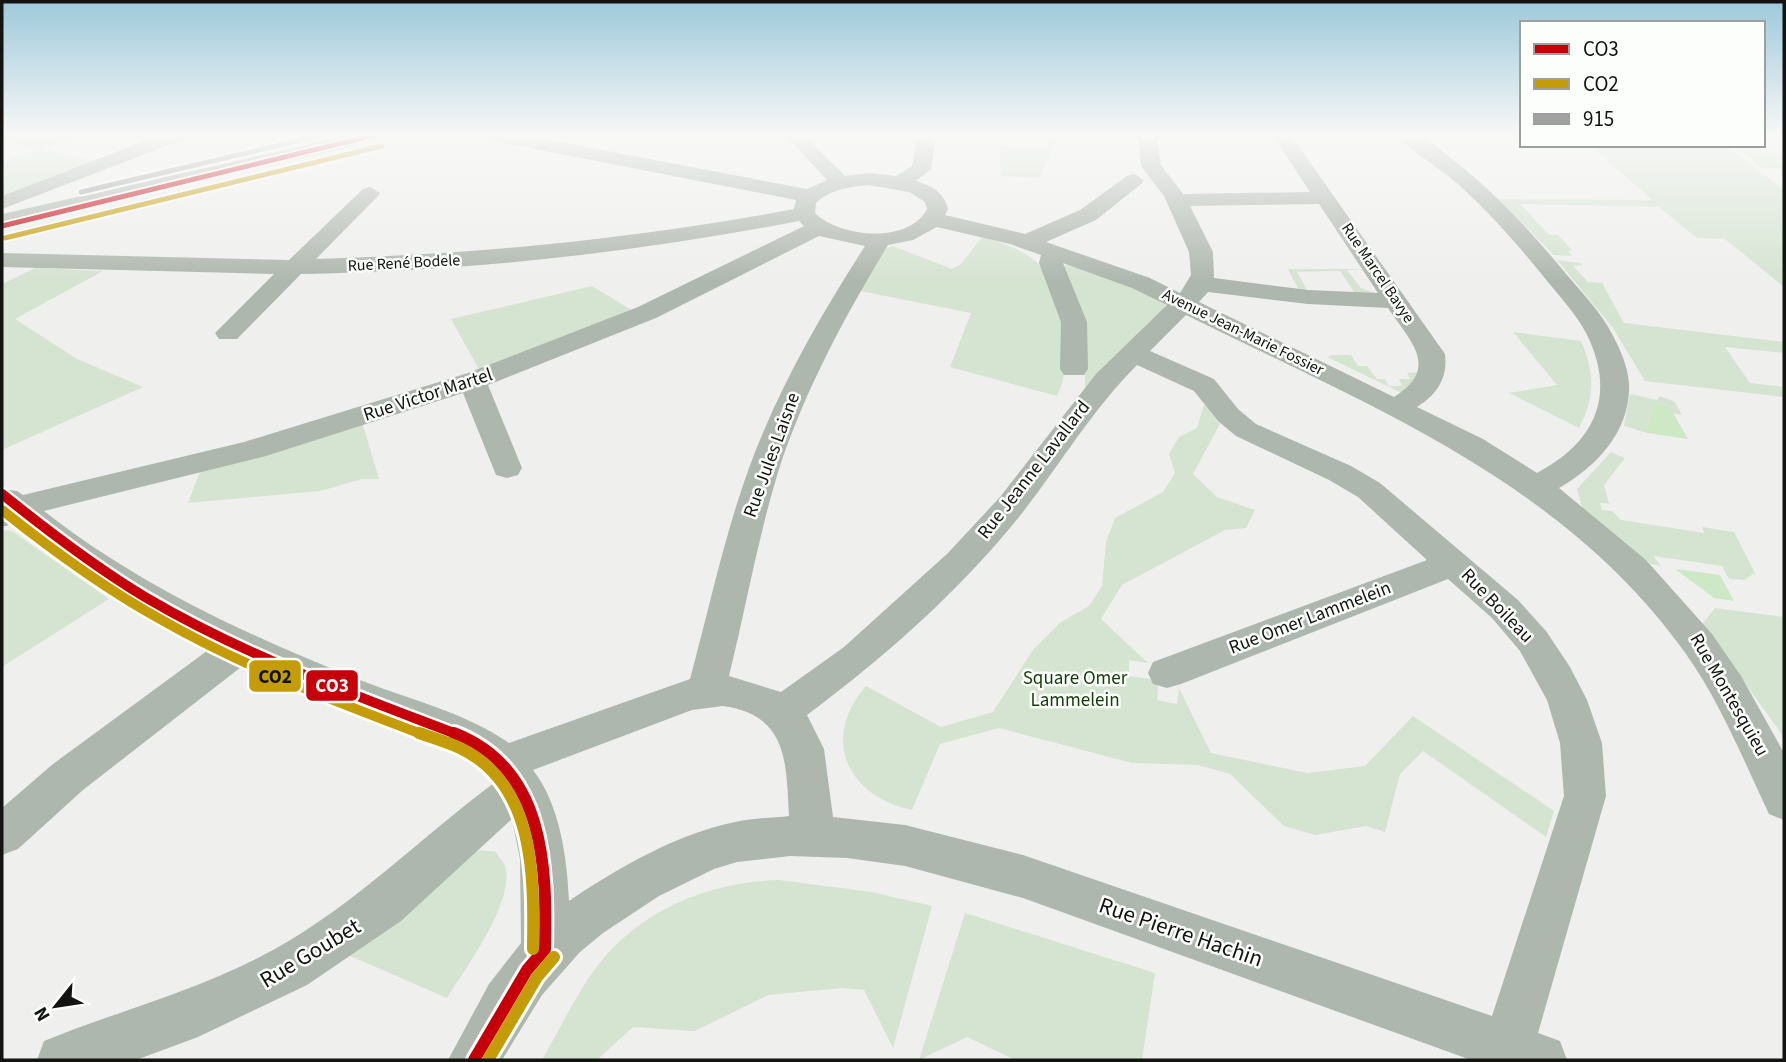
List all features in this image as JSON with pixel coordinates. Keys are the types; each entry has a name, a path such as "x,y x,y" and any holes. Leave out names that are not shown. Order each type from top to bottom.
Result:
{"street":[{"path":"2,203 52,184"},
{"path":"2,223 170,184"},
{"path":"690,184 810,213 850,237 881,238 908,233 933,219 937,210 936,201 917,187 906,184"},
{"path":"810,213 840,184"},
{"path":"1027,242 1088,215 1133,184"},
{"path":"1154,184 1177,201 1202,258 1193,293 1398,301"},
{"name":"Rue Marcel Bavye","path":"1317,184 1432,354 1433,370 1422,391 1395,408"},
{"path":"1466,184 1523,238 1590,319 1607,350 1612,371 1613,402 1605,428 1582,460 1536,487"},
{"path":"228,333 370,193"},
{"path":"1177,201 1327,198"},
{"name":"Rue René Bodele","path":"2,260 116,266 294,267 413,263 534,253 684,235 810,213"},
{"name":"Rue Victor Martel","path":"7,506 281,440 472,381 652,311 810,213"},
{"name":"Avenue Jean-Marie Fossier","path":"933,219 1027,242 1132,279 1193,293 1395,408 1480,450 1536,487"},
{"name":"Rue Jules Laisne","path":"706,690 753,503 781,424 826,328 881,238"},
{"path":"1054,251 1051,263 1074,323 1074,369"},
{"name":"Rue Jeanne Lavallard","path":"781,713 836,674 882,636 978,543 1031,480 1095,392 1193,293"},
{"name":"Rue Boileau","path":"1132,353 1204,385 1228,415 1246,429 1355,481 1506,609 1533,641 1567,700 1584,761 1582,812 1518,1056"},
{"path":"472,381 507,468"},
{"name":"Rue Montesquieu","path":"1536,487 1636,570 1687,624 1742,710 1784,801"},
{"path":"7,506 113,580 239,648 484,746 513,775 537,823 546,893 545,949"},
{"name":"Rue Omer Lammelein","path":"1167,673 1454,563"},
{"path":"2,835 68,777 239,648"},
{"path":"706,690 732,690 751,695 781,713 791,724 803,749 813,836"},
{"name":"Rue Goubet","path":"63,1060 180,1019 289,968 384,905 468,828 513,775 706,690"},
{"name":"Rue Pierre Hachin","path":"474,1060 527,970 545,949 621,893 686,860 737,842 813,836 926,852 1038,882 1518,1056"}],"green space":[{"path":"3,184 44,184 2,200"},
{"path":"1633,184 1775,184 1784,191 1784,287 1725,239 1697,238 1659,207 1520,204 1549,235 1558,235 1572,250 1568,251 1572,256 1554,255 1498,199 1652,200"},
{"path":"982,237 1029,256 1040,265 1055,288 1064,323 1066,351 1065,369 1057,396 950,367 971,313 855,290 882,250 893,246 952,269 961,264"},
{"path":"1557,260 1583,265 1573,266 1588,282 1602,283 1624,323 1784,342 1784,353 1725,347 1750,383 1784,387 1784,397 1645,381 1613,328"},
{"path":"1077,265 1159,298 1165,305 1165,311 1085,388 1085,347 1062,267"},
{"path":"35,268 103,271 15,319 77,359 143,387 2,450 2,284"},
{"path":"1288,269 1369,269 1347,270 1361,288 1381,295 1355,293 1340,271 1297,272 1308,292 1300,292"},
{"path":"592,286 635,312 481,373 451,319"},
{"path":"1513,332 1581,341 1589,364 1591,385 1588,406 1579,428 1509,393 1557,385"},
{"path":"1351,355 1358,366 1367,366 1377,379 1385,379 1389,386 1402,386 1399,379 1410,379 1407,373 1422,372 1404,394 1327,357"},
{"path":"1630,394 1657,400 1660,396 1675,402 1682,415 1673,413 1669,406 1652,403 1647,433 1624,426"},
{"name":"Square Omer Lammelein","path":"1204,404 1220,424 1193,474 1217,497 1255,510 1246,528 1225,530 1122,585 1101,619 1148,663 1129,660 1129,676 1150,679 1158,686 1157,700 1177,704 1179,688 1211,753 1307,773 1365,766 1413,716 1554,811 1546,837 1423,751 1400,774 1385,832 1366,826 1315,835 1284,826 1230,774 1198,765 1132,763 999,728 940,744 912,810 889,803 857,779 847,763 843,745 845,726 852,706 866,686 941,727 993,712 1033,650 1061,622 1089,606 1102,586 1106,542 1115,518 1163,492 1175,473 1169,454 1179,437 1197,428"},
{"path":"362,422 379,479 362,479 320,491 188,503 203,464"},
{"path":"1611,452 1625,458 1604,485 1609,504 1600,503 1602,510 1612,511 1621,520 1704,533 1702,527 1734,532 1755,573 1744,580 1729,579 1722,566 1653,556 1661,566 1651,564 1590,517 1582,507 1577,489"},
{"path":"2,530 12,531 109,599 2,667"},
{"path":"1715,608 1784,617 1784,742 1781,733 1702,624"},
{"path":"479,850 496,852 504,864 506,880 503,897 487,934 447,998 348,955 458,862"},
{"path":"779,880 872,892 932,906 893,1048 864,990 841,988 768,995 695,1031 633,1027 597,1060 542,1060 590,976 607,954 649,918 673,905 724,887"},
{"path":"965,913 1155,973 1142,1060 1015,1060 967,1037 919,1060"}],"shaded area":[{"path":"1652,403 1669,406 1688,439 1647,433"},
{"path":"1675,569 1720,575 1734,601 1714,598"}],"transit line":[{"name":"915","path":"81,192 117,184"},
{"name":"CO3","path":"2,226 176,184"},
{"name":"CO2","path":"5,238 228,184"},
{"name":"CO3","path":"2,494 82,556 168,610 278,663 467,738 494,758 514,780 528,804 538,830 545,887 545,949"},
{"name":"CO2","path":"2,510 59,554 159,619 269,674 462,749 487,768 505,788 518,811 526,836 533,890 533,949"},
{"name":"CO3","path":"474,1060 527,970 545,949"},
{"name":"CO2","path":"488,1060 537,977 554,957"}]}
